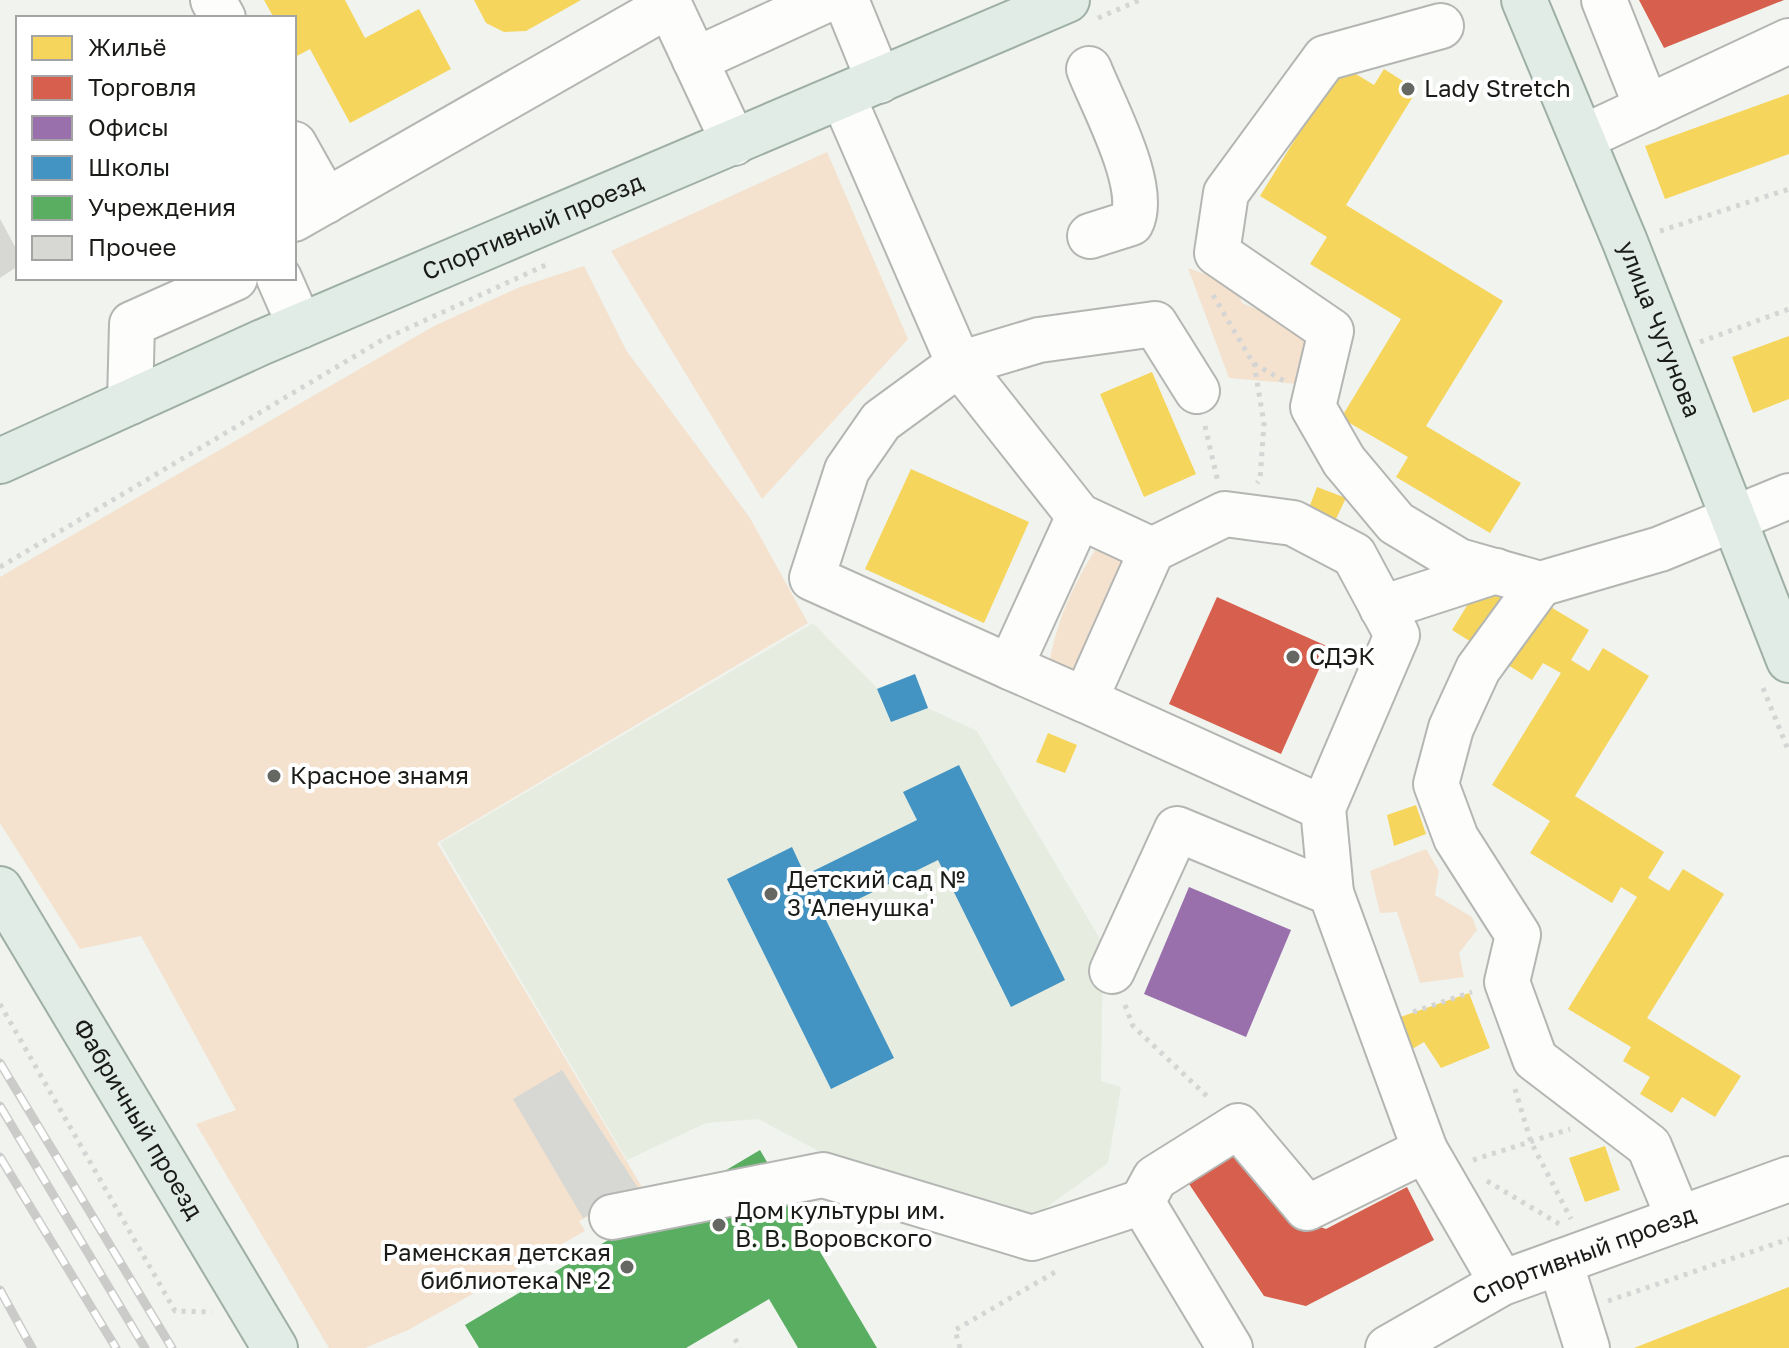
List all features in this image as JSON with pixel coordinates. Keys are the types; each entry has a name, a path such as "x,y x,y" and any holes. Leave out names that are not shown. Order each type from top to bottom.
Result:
{"main road":[{"name":"улица Чугунова","path":"1524,0 1625,242 1789,660"},
{"name":"Спортивный проезд","path":"0,461 300,326 861,89 1082,9"},
{"name":"Фабричный проезд","path":"0,889 266,1332"}],"street":[{"path":"695,60 826,0"},
{"path":"846,0 861,89 959,364 1079,516 1152,550"},
{"path":"1604,0 1647,108"},
{"path":"296,152 310,210 668,2 734,143"},
{"path":"1441,26 1325,58 1226,193 1217,253 1331,331 1313,407 1344,461 1396,523 1459,561 1540,584 1660,549 1733,516 1789,496"},
{"path":"1582,138 1789,41"},
{"path":"1089,69 1134,183 1136,212 1131,223 1090,236"},
{"path":"130,402 132,324 231,280"},
{"path":"280,280 300,326"},
{"path":"1197,391 1155,324 1039,340 959,364 881,421 847,470 812,578 1323,808"},
{"path":"1085,700 1152,550 1225,515 1293,523 1354,555 1397,635 1323,808 1331,893 1431,1160 1502,1283"},
{"path":"1010,667 1079,516"},
{"path":"1382,608 1496,571"},
{"path":"1540,584 1478,669 1451,728 1436,784 1456,838 1518,935 1507,980 1535,1059 1649,1146 1679,1219"},
{"path":"1112,971 1177,829 1331,893"},
{"path":"612,1217 823,1175 1032,1238 1142,1202 1155,1178 1238,1126 1307,1208 1431,1160"},
{"name":"Спортивный проезд","path":"1388,1348 1502,1283 1567,1237 1679,1219 1789,1179"},
{"path":"1142,1202 1230,1348"},
{"path":"1567,1237 1581,1330"}],"path":[{"path":"1082,9 1140,0"},
{"path":"1625,242 1789,189"},
{"path":"1217,253 1203,273 1214,299 1254,363 1264,424 1260,479 1225,515"},
{"path":"0,567 382,340 553,262"},
{"path":"1667,354 1789,309"},
{"path":"1254,363 1290,384"},
{"path":"1197,391 1225,515"},
{"path":"1112,971 1133,1026 1238,1126"},
{"path":"1379,1024 1507,980"},
{"path":"0,1004 175,1311 266,1332"},
{"path":"1431,1160 1531,1142 1613,1116"},
{"path":"1531,1142 1567,1237"},
{"path":"1486,1180 1567,1237"},
{"path":"1581,1330 1789,1239"},
{"path":"960,1348 955,1330 1059,1270"},
{"path":"735,1339 740,1348"}],"shaded area":[{"path":"827,152 908,339 762,499 611,251"},
{"name":"Красное знамя","path":"584,266 626,350 750,518 808,623 437,843 643,1189 579,1221 585,1231 408,1330 365,1348 329,1348 196,1124 236,1110 141,936 80,949 0,823 0,577 434,326 520,287"},
{"path":"1188,268 1235,285 1242,303 1289,322 1315,351 1297,384 1229,378"},
{"path":"1099,544 1120,546 1122,574 1068,683 1048,674 1054,639 1066,606"},
{"name":"Детский сад № 3 'Аленушка'","path":"813,623 877,688 915,674 928,708 977,731 1103,944 1101,1081 1121,1087 1108,1163 1025,1223 841,1163 758,1119 706,1123 627,1160 440,843"},
{"path":"1426,849 1439,871 1435,895 1472,917 1477,930 1459,953 1464,977 1420,983 1397,912 1380,913 1370,871"}],"building: Жильё":[{"path":"264,0 345,0 365,38 419,9 451,69 350,123 310,49 296,56 296,16 273,16"},
{"path":"474,0 581,0 526,31 504,32 486,23"},
{"path":"1341,65 1374,85 1384,69 1417,90 1346,205 1503,301 1426,426 1521,483 1490,533 1396,477 1408,457 1341,418 1401,319 1310,264 1327,237 1260,196"},
{"path":"1789,94 1789,154 1665,199 1645,146"},
{"path":"1789,336 1789,399 1753,413 1732,357"},
{"path":"1152,372 1196,474 1144,497 1100,394"},
{"path":"911,469 1029,522 984,623 865,569"},
{"path":"1317,487 1346,498 1333,525 1307,513"},
{"path":"1489,570 1589,630 1571,660 1589,671 1603,648 1649,676 1575,796 1664,852 1648,878 1669,891 1683,869 1724,894 1647,1018 1741,1076 1715,1117 1682,1097 1672,1113 1640,1094 1650,1077 1623,1061 1631,1047 1568,1009 1637,897 1621,887 1612,903 1530,853 1550,821 1492,785 1561,673 1543,663 1532,680 1452,630"},
{"path":"1048,733 1077,745 1065,773 1036,762"},
{"path":"1416,805 1426,834 1394,846 1387,815"},
{"path":"1469,993 1490,1048 1441,1068 1424,1042 1402,1055 1392,1020"},
{"path":"1605,1146 1620,1190 1585,1202 1569,1158"},
{"path":"1789,1287 1789,1348 1634,1348"}],"building: Торговля":[{"path":"1639,0 1784,0 1664,48"},
{"path":"1217,597 1329,647 1281,754 1169,704"},
{"path":"1236,1144 1285,1214 1326,1229 1407,1187 1434,1240 1306,1306 1264,1296 1183,1175"}],"building: Офисы":[{"path":"1189,887 1291,930 1246,1037 1144,994"}],"building: Школы":[{"path":"915,674 928,708 891,722 877,689"},
{"path":"959,765 1065,980 1011,1007 938,860 824,916 894,1058 831,1089 727,879 792,847 805,875 917,820 903,792"}],"building: Учреждения":[{"name":"Дом культуры им. В. В. Воровского","path":"760,1150 877,1348 798,1348 769,1299 686,1348 479,1348 465,1325"}],"building: Прочее":[{"path":"0,219 16,248 16,267 0,278"},
{"path":"562,1070 638,1188 583,1218 513,1099"}],"railway":[{"path":"0,1063 172,1348"},
{"path":"0,1106 145,1348"},
{"path":"0,1157 116,1348"},
{"path":"0,1290 32,1348"}],"place":[{"name":"Lady Stretch","path":"1408,89"},
{"name":"СДЭК","path":"1293,657"},
{"name":"Красное знамя","path":"274,776"},
{"name":"Детский сад № 3 'Аленушка'","path":"771,894"},
{"name":"Дом культуры им. В. В. Воровского","path":"719,1225"},
{"name":"Раменская детская библиотека № 2","path":"627,1267"}]}
